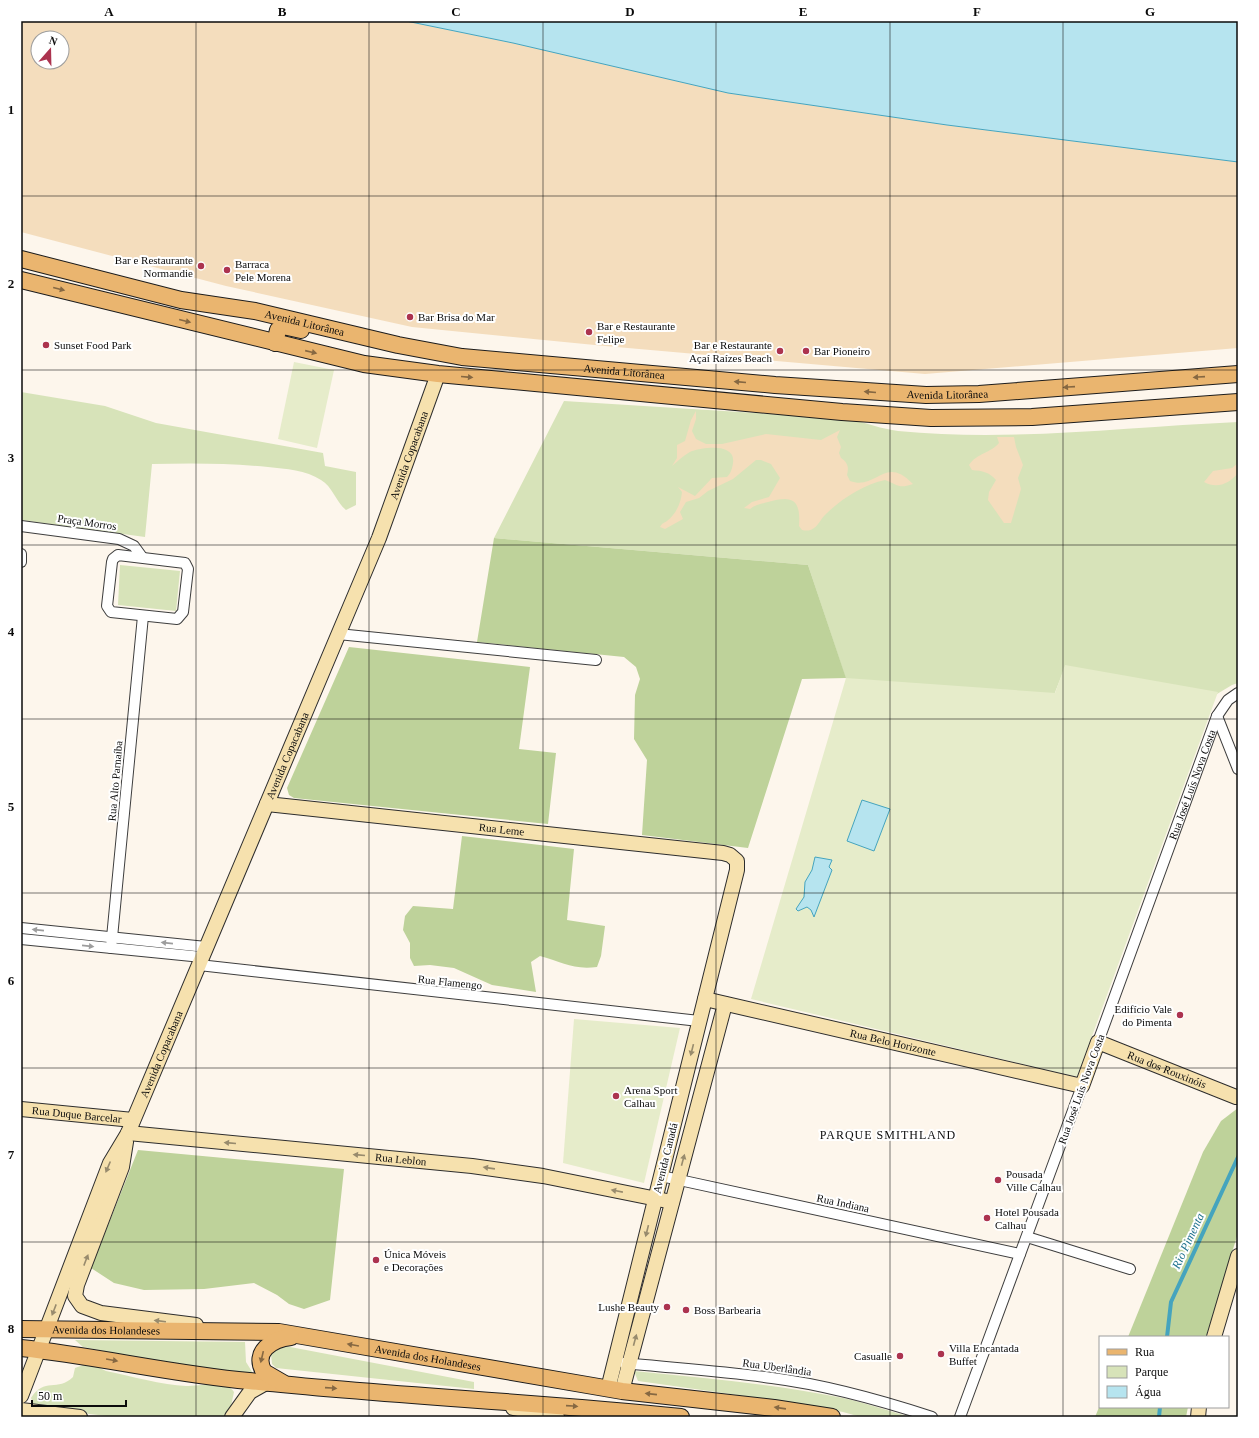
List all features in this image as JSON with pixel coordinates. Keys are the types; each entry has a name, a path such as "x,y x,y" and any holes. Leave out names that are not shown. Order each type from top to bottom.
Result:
{"main road":[{"name":"Avenida Litorânea","path":"21,259 181,300 255,311 436,353 484,360 890,394 933,395 979,394 1238,374"},
{"name":"Avenida Litorânea","path":"21,280 364,364 438,374 842,412 931,418 1027,417 1238,402"},
{"path":"276,343 278,330 283,326 329,336 345,333"},
{"path":"842,412 860,408 889,410 896,402 890,394"},
{"path":"931,418 926,411 929,402 964,400 979,394"},
{"name":"Avenida dos Holandeses","path":"21,1329 46,1331 279,1332 615,1390 774,1408 832,1417"},
{"path":"46,1331 59,1346 74,1353"},
{"path":"292,1385 275,1380 264,1372 260,1363 262,1353 267,1346 277,1340 306,1337"},
{"name":"Avenida dos Holandeses","path":"21,1348 74,1353 201,1376 266,1383 463,1399 593,1412 681,1417"}],"street":[{"name":"Avenida Copacabana","path":"21,1396 110,1163 128,1133 379,538 438,374"},
{"name":"Praça Morros","path":"21,526 119,539 134,546 142,557"},
{"path":"21,554 21,562"},
{"path":"118,555 182,562 187,565 188,569 183,612 180,616 177,619 142,616 111,612 107,606 113,559 118,555"},
{"name":"Rua Alto Parnaíba","path":"111,948 142,616"},
{"path":"338,634 596,660"},
{"name":"Rua José Luís Nova Costa","path":"960,1417 1217,716 1228,700 1238,693"},
{"path":"1217,716 1238,769"},
{"name":"Rua Leme","path":"267,804 716,852 730,855 735,858"},
{"name":"Avenida Canadá","path":"615,1390 614,1362 737,870 738,865 735,858"},
{"path":"21,928 112,937 202,957"},
{"path":"21,939 202,957"},
{"name":"Rua Flamengo","path":"202,957 699,1021"},
{"name":"Rua Belo Horizonte","path":"705,999 1082,1086"},
{"name":"Avenida Canadá","path":"615,1390 629,1363 725,1004"},
{"name":"Rua dos Rouxinóis","path":"1098,1042 1237,1096"},
{"name":"Rua Duque Barcelar","path":"21,1109 133,1120"},
{"name":"Avenida Copacabana","path":"128,1133 122,1167 76,1285 75,1292 78,1301 82,1306 101,1313 241,1331"},
{"name":"Rua Leblon","path":"128,1133 472,1166 544,1176 672,1202"},
{"name":"Rua Indiana","path":"661,1176 1020,1254"},
{"path":"1027,1237 1130,1269"},
{"path":"1214,1336 1238,1256"},
{"name":"Rua Uberlândia","path":"614,1362 766,1377 810,1384 859,1395 932,1417"},
{"path":"232,1417 250,1392 266,1383"},
{"path":"463,1399 557,1417"},
{"path":"21,1410 80,1417"}],"green space":[{"path":"294,362 334,370 317,448 278,439"},
{"path":"21,392 105,406 156,423 323,453 325,466 356,472 356,505 346,510 339,503 325,483 309,474 296,470 224,464 152,464 145,537 21,520"},
{"path":"564,401 850,419 898,431 940,434 1025,434 1238,422 1238,683 1217,694 1065,667 1054,695 846,679 808,565 494,538"},
{"path":"494,538 808,565 846,678 802,679 748,848 642,835 647,760 634,739 635,695 640,679 636,667 624,657 477,642"},
{"path":"120,565 180,571 176,611 118,605"},
{"path":"349,647 530,667 519,749 556,753 548,824 294,798 289,795 287,788"},
{"path":"1065,665 1218,692 1077,1077 751,999 846,678 1055,693"},
{"path":"462,836 574,849 567,920 605,926 601,956 597,967 588,968 568,965 540,956 531,962 536,992 492,985 454,968 430,965 414,966 410,958 410,943 403,930 405,916 413,906 453,909"},
{"name":"Arena Sport Calhau","path":"574,1019 680,1028 644,1183 563,1163"},
{"path":"1238,1108 1238,1233 1206,1336 1128,1336 1203,1152 1221,1121"},
{"path":"138,1150 344,1169 330,1300 304,1309 289,1304 277,1295 254,1283 204,1289 144,1290 114,1283 91,1268"},
{"path":"75,1340 245,1342 246,1362 254,1375 172,1364 83,1347"},
{"path":"285,1346 474,1382 474,1389 276,1368 272,1364 271,1354 277,1348"},
{"path":"86,1364 96,1366 106,1371 167,1384 186,1386 212,1384 225,1386 234,1392 231,1406 223,1417 115,1417 39,1408 34,1405 31,1398 41,1388 62,1384 73,1377 75,1368"},
{"path":"634,1371 739,1382 817,1393 852,1400 911,1417 861,1417 843,1412 787,1402 638,1381"},
{"path":"1099,1407 1188,1408 1186,1417 1095,1417"}],"sand":[{"path":"21,21 406,21 513,43 728,93 947,125 1238,162 1238,348 925,374 605,346 412,327 226,286 21,232"},
{"path":"696,411 696,419 692,431 696,439 706,444 722,444 766,434 821,440 840,430 837,437 841,447 839,453 847,465 847,475 850,481 859,483 887,473 895,472 913,484 901,486 885,480 869,485 832,508 814,528 807,531 802,530 799,526 798,510 793,501 789,499 776,500 754,506 750,509 744,508 752,502 769,497 780,478 771,464 761,460 756,460 733,479 708,491 699,498 686,502 680,512 683,519 665,529 660,527 678,508 682,492 678,487 695,496 712,478 727,477 732,469 733,457 730,452 725,449 718,448 704,448 692,451 672,466 677,458 677,445 685,441 691,420"},
{"path":"997,437 1014,437 1023,465 1018,478 1021,489 1011,523 1004,523 988,500 989,492 996,480 986,472 972,470 969,465 976,458 992,449 999,443"},
{"path":"1238,463 1238,473 1227,483 1214,485 1204,482 1213,471 1232,468"}],"water":[{"path":"406,21 1238,21 1238,162 947,125 728,93 513,43"},
{"path":"862,800 890,809 874,851 847,841"},
{"path":"815,857 832,860 829,867 832,870 814,917 811,910 807,907 798,911 796,909 804,897 805,882 812,870"}],"waterway":[{"name":"Rio Pimenta","path":"1167,1336 1171,1302 1238,1157"},
{"name":"Rio Pimenta","path":"1159,1417 1160,1408"}],"place":[{"name":"Bar e Restaurante Normandie","path":"201,266"},
{"name":"Barraca Pele Morena","path":"227,270"},
{"name":"Bar Brisa do Mar","path":"410,317"},
{"name":"Bar e Restaurante Felipe","path":"589,332"},
{"name":"Sunset Food Park","path":"46,345"},
{"name":"Bar e Restaurante Açaí Raízes Beach","path":"780,351"},
{"name":"Bar Pioneiro","path":"806,351"},
{"name":"Edifício Vale do Pimenta","path":"1180,1015"},
{"name":"Arena Sport Calhau","path":"616,1096"},
{"name":"Pousada Ville Calhau","path":"998,1180"},
{"name":"Hotel Pousada Calhau","path":"987,1218"},
{"name":"Única Móveis e Decorações","path":"376,1260"},
{"name":"Lushe Beauty","path":"667,1307"},
{"name":"Boss Barbearia","path":"686,1310"},
{"name":"Villa Encantada Buffet","path":"941,1354"},
{"name":"Casualle","path":"900,1356"}],"district":[{"name":"PARQUE SMITHLAND","path":"888,1135"}]}
